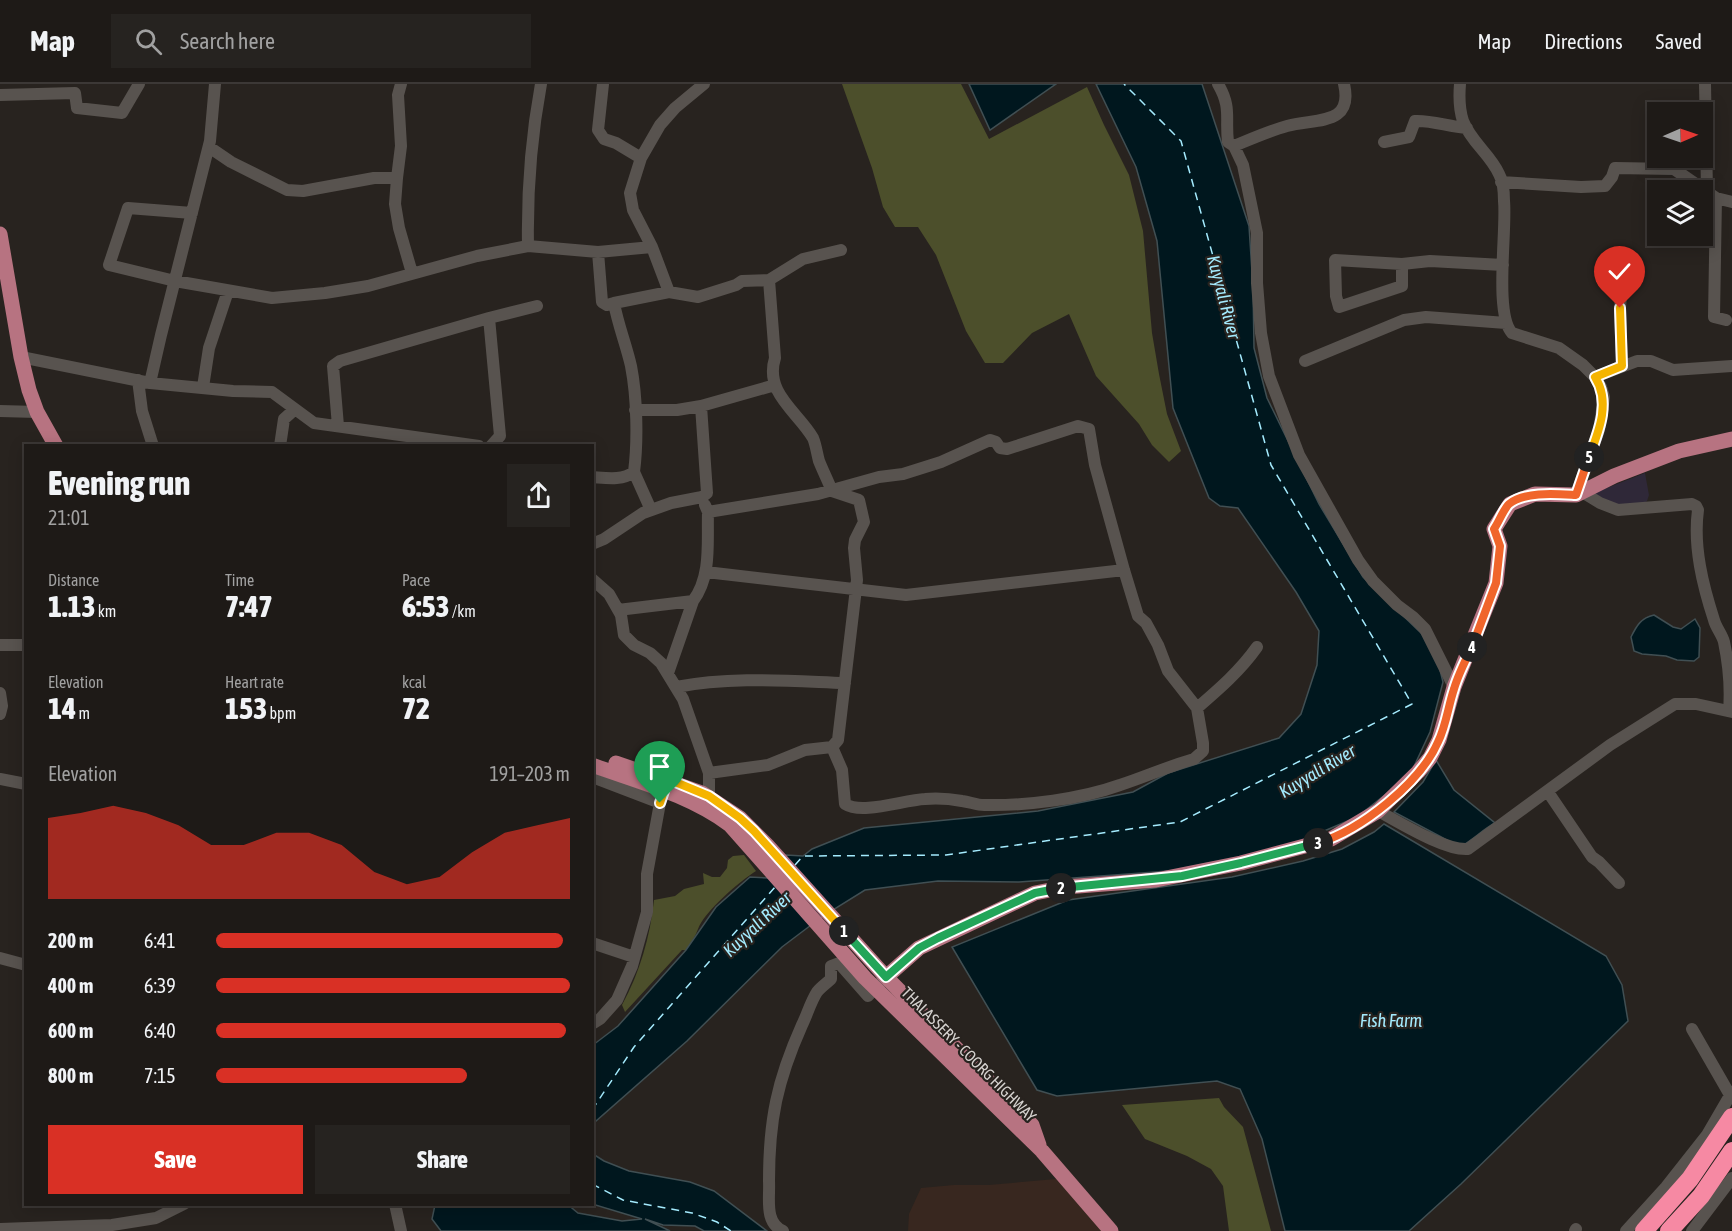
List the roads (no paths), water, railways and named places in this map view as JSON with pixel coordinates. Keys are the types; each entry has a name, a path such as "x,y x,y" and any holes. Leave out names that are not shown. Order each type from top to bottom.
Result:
{"highway":[{"path":"1644,1231 1690,1179 1732,1117"},
{"path":"1669,1231 1701,1196 1732,1151"}],"main road":[{"path":"0,234 21,357 29,390 37,412 55,444"},
{"path":"594,756 668,779 709,796 740,818 832,916 883,984 919,948 1035,893 1065,887 1156,880 1241,863 1331,839 1378,811 1430,758 1439,740 1454,687 1496,583 1500,546 1494,529 1510,504 1534,494 1579,493 1614,476 1679,451 1732,439"},
{"name":"THALASSERY - COORG HIGHWAY","path":"594,766 687,799 714,813 730,825 865,978 883,984 1042,1151 1110,1231"}],"street":[{"path":"0,94 75,93 77,108 122,113 139,84"},
{"path":"152,444 142,411 144,382 175,281 209,147 214,84"},
{"path":"401,84 398,95 401,146 395,204 399,228 412,273"},
{"path":"528,246 529,176 534,121 541,84"},
{"path":"603,84 598,130 604,139 616,143 641,158"},
{"path":"669,292 652,247 630,202 630,193 641,158 660,125 675,108 704,84"},
{"path":"1218,84 1224,94 1228,112 1226,130 1228,142 1234,146 1243,165 1249,187 1257,233 1257,283 1261,333 1269,376 1299,455 1358,560 1397,605 1425,629 1454,687"},
{"path":"1234,146 1289,125 1330,118 1342,111 1347,100 1344,84"},
{"path":"1378,811 1446,845 1458,850 1467,849 1610,745 1675,704 1696,704 1730,711 1731,681 1723,639 1714,622 1699,558 1696,539 1698,510 1696,506 1692,504 1618,510 1579,493 1599,430 1604,397 1595,377 1572,356 1559,348 1512,333 1506,323 1503,304 1504,201 1500,175 1474,141 1463,120 1460,84"},
{"path":"1705,84 1711,180"},
{"path":"1384,142 1409,137 1412,134 1415,120 1467,128"},
{"path":"209,147 231,162 287,190 303,190 374,178 398,178"},
{"path":"1501,182 1605,186 1615,168 1674,169 1691,180"},
{"path":"1713,194 1732,202"},
{"path":"192,213 128,208 109,265 175,281 272,298 369,286 477,256 528,246 598,252 652,247"},
{"path":"1713,246 1714,317 1726,320"},
{"path":"598,252 602,302 606,305 669,292 698,297 742,281 769,280 803,259 841,250"},
{"path":"1402,264 1402,286 1339,307 1336,296 1335,260 1402,264 1430,261 1503,265"},
{"path":"1622,366 1620,308 1621,296 1629,275"},
{"path":"709,773 768,765 805,750 832,747 838,740 845,683 856,589 854,548 855,540 864,522 863,515 859,500 832,491 820,464 813,439 785,404 775,385 771,368 775,358 769,280"},
{"path":"203,387 208,348 228,291"},
{"path":"614,303 631,366 635,410 634,472 651,510"},
{"path":"338,426 333,366 340,361 537,306"},
{"path":"1305,362 1404,320 1426,317 1506,323"},
{"path":"489,318 500,436 493,444"},
{"path":"21,357 144,382 272,392 314,423 465,444"},
{"path":"1595,377 1622,366 1644,361 1651,361 1673,370 1732,366"},
{"path":"635,410 677,410 701,406 775,385"},
{"path":"594,543 643,513 671,503 702,497 707,493 701,406"},
{"path":"280,444 285,419 294,410"},
{"path":"0,411 37,412"},
{"path":"708,512 832,491 931,465 990,440 996,442 1000,448 1007,449 1078,426 1089,429 1095,465 1138,616 1146,623 1168,671 1197,708 1203,751 1194,759 1119,786 1075,796 982,806 962,801 926,799 864,809 852,808 845,804 842,770 832,747"},
{"path":"594,477 623,478 634,472"},
{"path":"668,673 693,601 706,572 708,512 702,497"},
{"path":"706,572 906,595 1124,570"},
{"path":"594,581 609,594 618,610 624,635 634,645 650,652 668,673 683,699 709,773 709,796"},
{"path":"618,610 693,601"},
{"path":"0,645 24,645"},
{"path":"1197,708 1239,670 1257,647"},
{"path":"676,687 736,681 845,683"},
{"path":"0,693 2,706 0,714"},
{"path":"594,778 660,803"},
{"path":"0,779 24,784"},
{"path":"594,1023 617,1000 634,957 647,912 647,874 660,803 668,779"},
{"path":"1548,792 1593,857 1619,883"},
{"path":"594,945 634,957"},
{"path":"0,958 24,964"},
{"path":"783,1231 776,1227 771,1219 768,1203 769,1142 775,1102 795,1040 818,992 831,979 831,966 839,963 868,996 883,984"},
{"path":"1626,1231 1666,1187 1707,1135 1731,1094 1692,1029"},
{"path":"1692,1231 1732,1178"},
{"path":"0,1229 112,1225 156,1218 180,1206"},
{"path":"395,1206 401,1231"}],"water":[{"path":"969,84 1056,84 990,130"},
{"name":"Kuyyali River","path":"1096,84 1202,84 1249,226 1254,348 1267,398 1319,504 1363,577 1422,634 1437,658 1443,682 1430,732 1410,775 1357,817 1289,846 1196,869 1019,882 938,881 865,890 823,916 782,947 687,1041 595,1122 594,1126 594,1044 618,1026 686,950 716,907 750,877 769,878 786,855 803,856 812,849 864,828 1038,811 1133,792 1168,773 1279,738 1301,714 1317,665 1319,631 1296,592 1238,508 1220,506 1209,498 1173,408 1157,241 1136,167"},
{"path":"1654,615 1673,627 1681,629 1695,619 1700,628 1699,657 1694,661 1677,660 1634,651 1631,637 1633,633 1643,620"},
{"path":"1436,760 1454,790 1495,823 1460,847 1394,812 1423,782"},
{"name":"Fish Farm","path":"1384,824 1606,956 1622,985 1628,1021 1461,1184 1409,1231 1285,1231 1262,1139 1240,1089 1217,1081 1057,1096 1037,1090 952,947 1068,900 1232,877 1303,861 1342,849"},
{"path":"594,1155 629,1171 690,1182 714,1191 767,1231 704,1231 695,1226 663,1225 645,1219 670,1231 441,1231 432,1219 435,1206 569,1206 578,1213 622,1221 642,1219 594,1205"}]}
